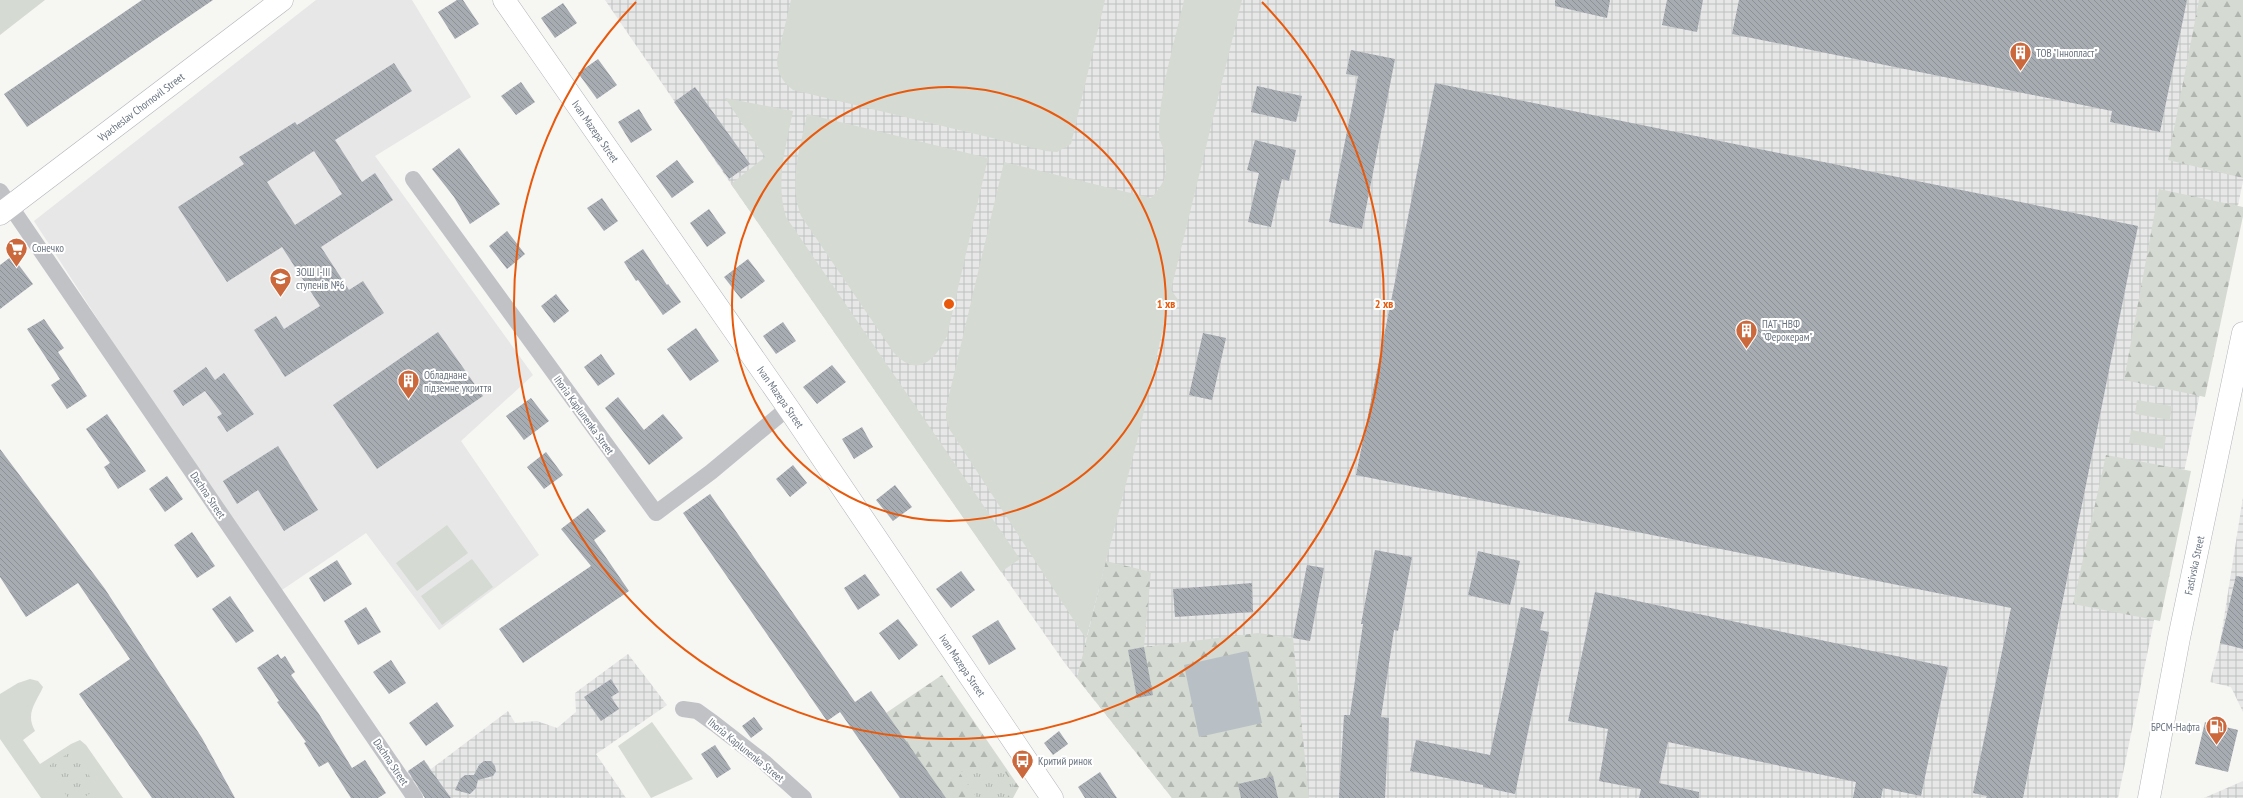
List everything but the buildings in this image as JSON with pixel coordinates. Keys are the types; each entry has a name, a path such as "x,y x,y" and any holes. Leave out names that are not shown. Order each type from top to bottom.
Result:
{"street":[{"name":"Vyacheslav Chornovil Street","path":"4,204 282,0"},
{"name":"Ivan Mazepa Street","path":"504,0 788,408 1052,798"},
{"name":"Ihoria Kaplunenka Street","path":"413,179 656,513 711,472 788,408"},
{"name":"Dachna Street","path":"4,204 415,798"},
{"name":"Fastivska Street","path":"2149,798 2179,638 2243,333"},
{"name":"Ihoria Kaplunenka Street","path":"684,710 697,711 722,729 764,762 804,798"}],"shaded area":[{"name":"ЗОШ І-ІІІ ступенів №6","path":"316,0 412,0 471,97 375,156 533,375 461,441 539,555 439,630 366,533 276,594 34,221"},
{"path":"605,0 2243,0 2243,181 2118,798 1172,798 1064,662 731,184"},
{"path":"2243,497 2243,712 2231,687 2210,682 2220,643"},
{"path":"1247,651 1262,723 1199,737 1184,665"},
{"path":"628,654 667,705 596,754 626,798 425,798 407,773 424,760 431,769 508,711 515,723 537,721 557,728 576,712 575,693"},
{"path":"2243,781 2243,798 2204,798"}],"green space":[{"path":"0,0 45,0 0,35"},
{"path":"791,0 1105,0 1071,144 1057,152 1046,151 793,90 781,76 777,59"},
{"path":"1184,0 1242,0 1171,290 1179,301 1167,311 1137,441 1086,639 950,430 946,419 946,408 1004,162 1151,198 1161,186 1164,180 1166,163 1159,135 1160,117 1168,66"},
{"path":"2199,0 2243,0 2243,178 2168,160"},
{"path":"725,98 793,111 783,164 781,190 786,217 1020,559 1001,572 731,184 765,157"},
{"path":"807,114 988,158 947,336 937,352 925,363 911,365 903,361 894,353 801,216 797,203 795,178 796,165"},
{"path":"2159,189 2243,207 2243,216 2205,397 2124,380"},
{"path":"2137,400 2172,406 2170,420 2135,414"},
{"path":"2131,430 2166,436 2164,449 2129,443"},
{"path":"2106,455 2191,471 2160,621 2073,604"},
{"path":"447,525 468,553 417,591 396,563"},
{"path":"472,559 493,587 442,625 421,596"},
{"path":"1106,561 1151,572 1144,647 1258,633 1293,638 1309,798 1172,798 1077,678"},
{"path":"942,675 1019,787 1013,798 945,798 886,713"},
{"path":"30,679 38,681 43,687 31,713 32,725 35,731 23,740 40,764 71,744 80,740 86,745 123,798 41,798 0,739 0,694 18,683"},
{"path":"652,722 693,779 651,798 618,746"},
{"path":"72,751 98,788 83,798 68,798 47,767"},
{"path":"1001,766 1014,786 1007,798 977,798 959,772"}],"place":[{"name":"ТОВ \"Іннопласт\"","path":"2021,72"},
{"name":"Сонечко","path":"16,268"},
{"name":"ЗОШ І-ІІІ ступенів №6","path":"281,298"},
{"name":"ПАТ \"НВФ \"Ферокерам\"","path":"1747,350"},
{"name":"Обладнане підземне укриття","path":"408,400"},
{"name":"БРСМ-Нафта","path":"2216,746"},
{"name":"Критий ринок","path":"1022,780"}]}
